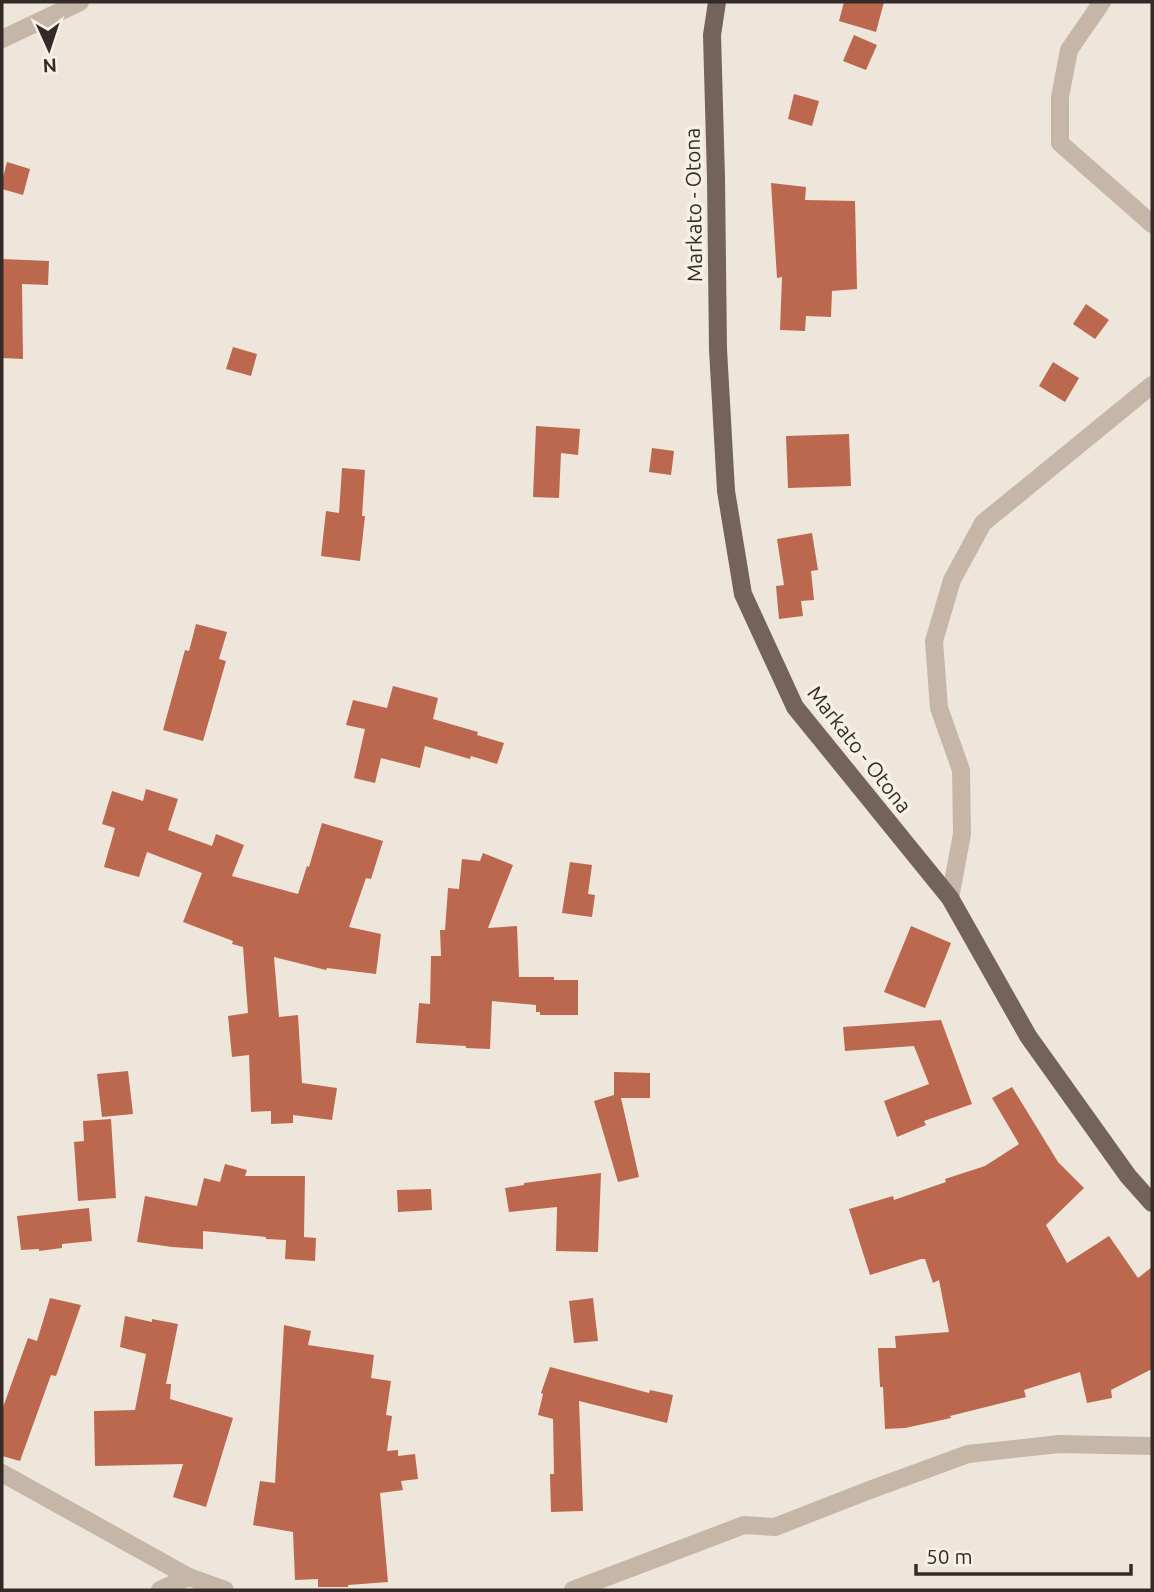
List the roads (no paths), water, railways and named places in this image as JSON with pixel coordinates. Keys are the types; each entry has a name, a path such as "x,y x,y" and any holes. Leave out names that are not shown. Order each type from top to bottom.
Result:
{"main road":[{"name":"Markato - Otona","path":"718,2 712,35 718,348 726,491 743,594 794,707 950,898 1028,1036 1128,1177 1152,1203"}],"street":[{"path":"2,39 80,2"},
{"path":"1102,2 1069,50 1060,97 1060,143 1152,223"},
{"path":"950,898 962,834 961,770 939,708 934,641 952,580 983,523 1152,385"},
{"path":"573,1590 744,1525 775,1527 968,1454 1059,1444 1152,1446"},
{"path":"2,1473 189,1577 225,1590"},
{"path":"160,1590 189,1577"}]}
